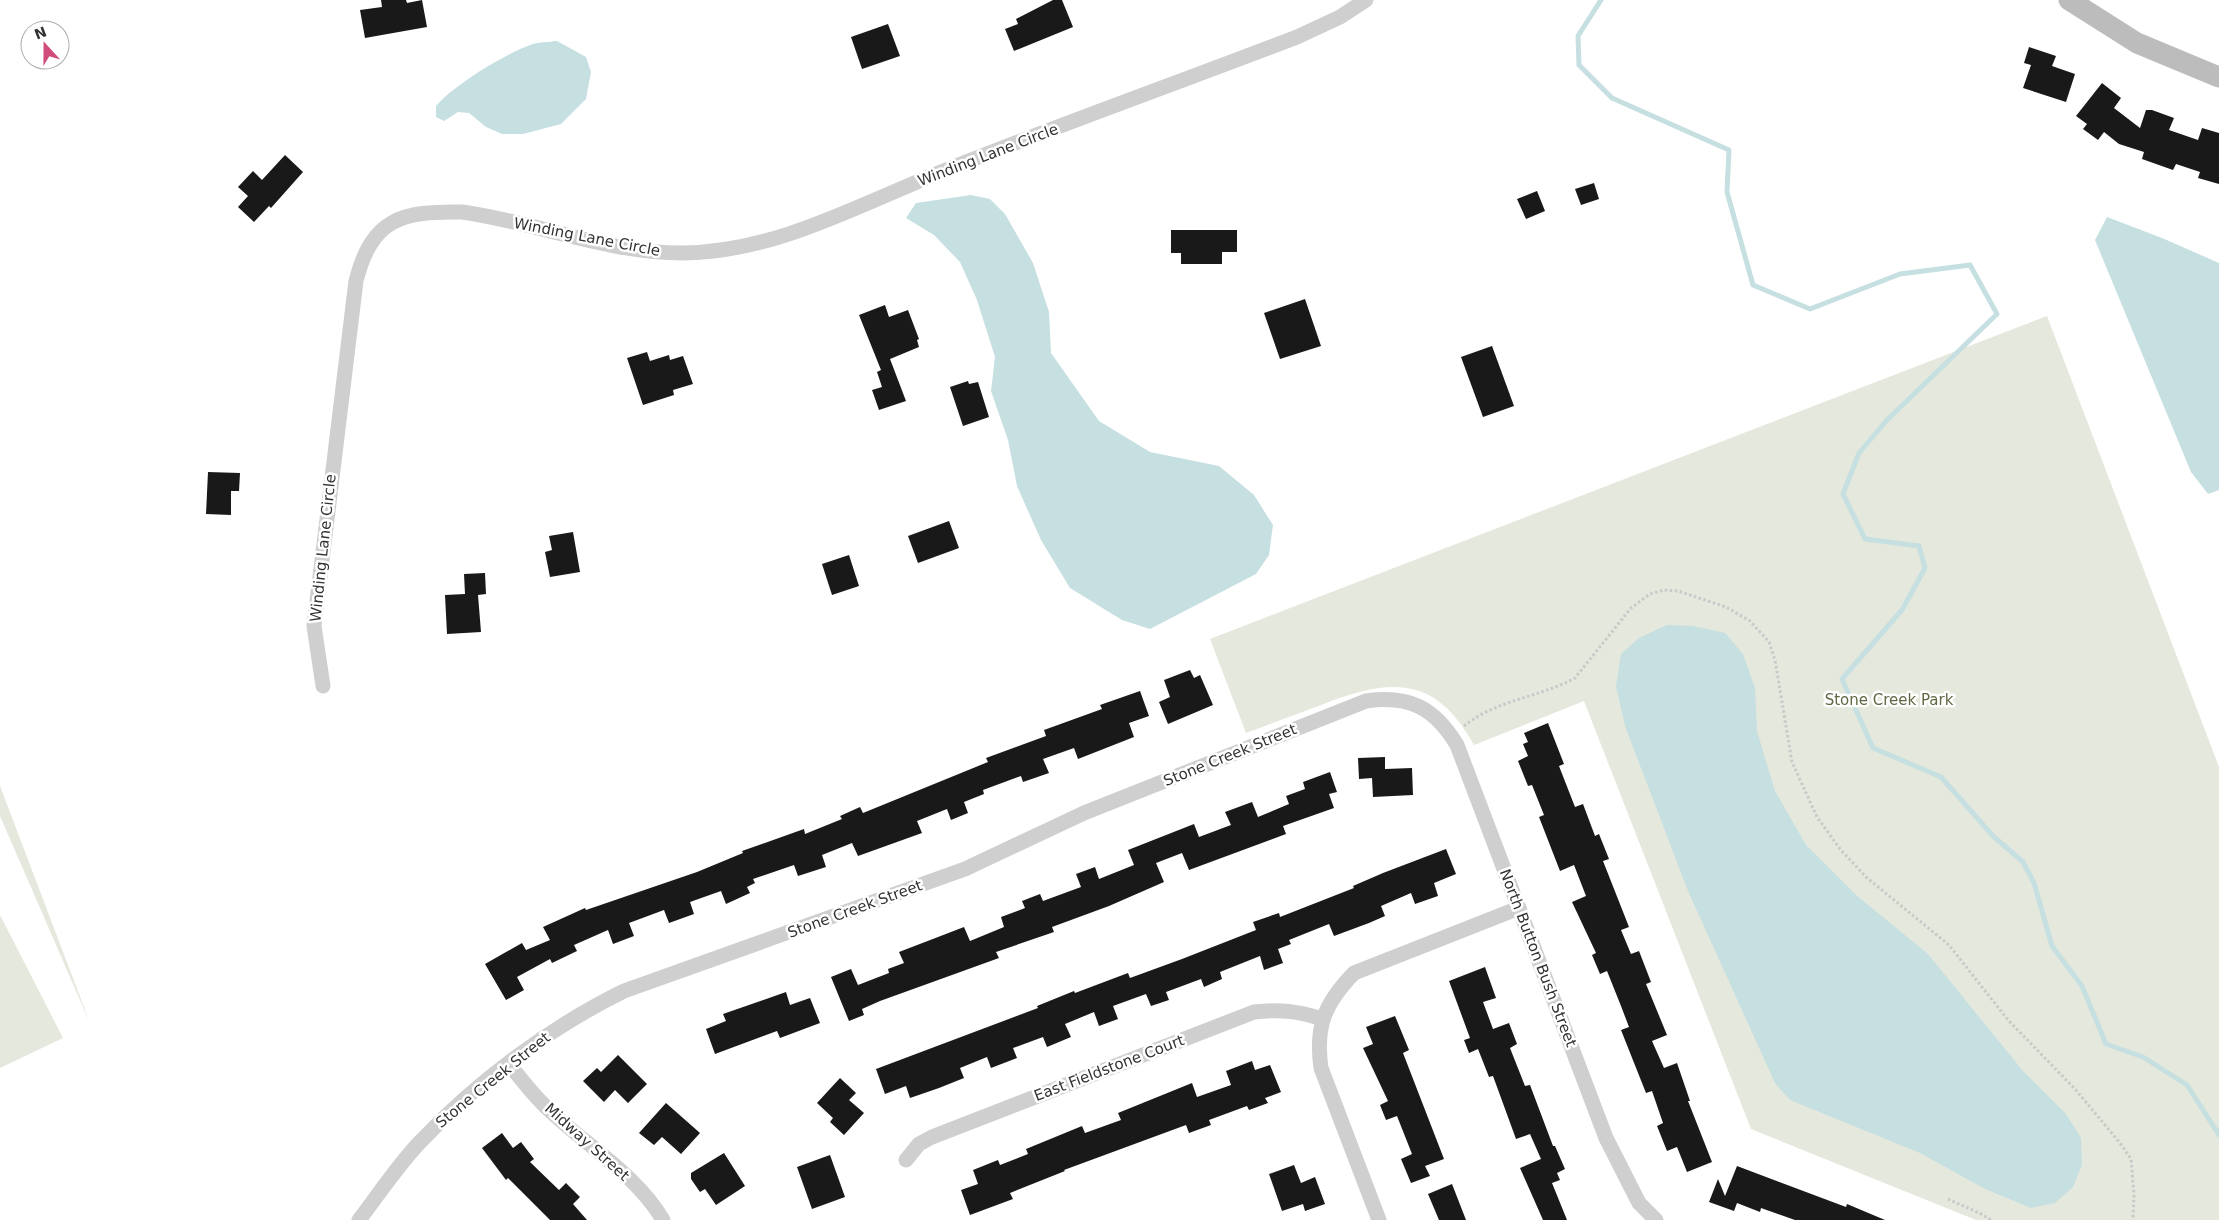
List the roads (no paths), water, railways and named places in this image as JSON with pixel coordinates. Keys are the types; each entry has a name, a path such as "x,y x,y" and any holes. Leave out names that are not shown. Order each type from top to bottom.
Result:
{"street":[{"name":"Winding Lane Circle","path":"323,686 314,626 356,281 366,251 375,235 386,226 404,216 437,211 462,212 608,244 659,252 710,251 760,243 825,221 947,169 1297,37 1340,17 1366,0"},
{"path":"2069,0 2136,43 2219,77"},
{"name":"Stone Creek Street","path":"359,1220 419,1143 463,1100 561,1026 624,991 965,870 1084,813 1363,702 1399,699 1413,703"},
{"name":"North Button Bush Street","path":"1413,703 1430,711 1457,745 1612,1152 1639,1203 1656,1220"},
{"path":"1379,1220 1321,1068 1318,1048 1322,1018 1334,995 1354,973 1519,908"},
{"name":"East Fieldstone Court","path":"906,1160 919,1144 932,1137 1254,1012 1296,1011 1322,1018"},
{"name":"Midway Street","path":"509,1064 547,1108 641,1190 655,1206 663,1220"}],"water":[{"path":"557,41 586,57 591,72 586,99 561,124 523,134 502,134 486,127 469,113 458,112 444,121 436,117 436,106 454,89 480,71 530,45"},
{"path":"971,195 990,199 1005,214 1033,263 1049,312 1051,353 1099,421 1150,452 1219,466 1254,495 1273,525 1269,555 1256,574 1150,629 1122,620 1070,588 1041,540 1017,486 1008,440 991,391 995,357 977,300 960,262 934,235 906,218 916,203"},
{"path":"2107,217 2219,263 2219,490 2208,494 2191,472 2095,240"},
{"path":"1667,625 1693,626 1725,633 1743,654 1755,688 1757,731 1775,791 1806,845 1856,895 1928,954 2023,1071 2066,1114 2081,1138 2082,1165 2073,1187 2055,1203 2031,1208 1985,1189 1920,1153 1790,1100 1775,1083 1688,891 1625,726 1616,686 1621,654 1639,638"}],"waterway":[{"path":"1601,0 1578,36 1579,65 1612,98 1729,150 1727,192 1753,285 1810,309 1900,274 1970,265 1997,314 1887,420 1859,453 1843,494 1865,539 1919,546 1925,568 1902,610 1842,679 1873,748 1941,777 1993,836 2023,862 2034,883 2052,946 2082,986 2106,1044 2143,1057 2187,1085 2219,1135"}],"park label":[{"name":"Stone Creek Park","path":"1889,700"}]}
